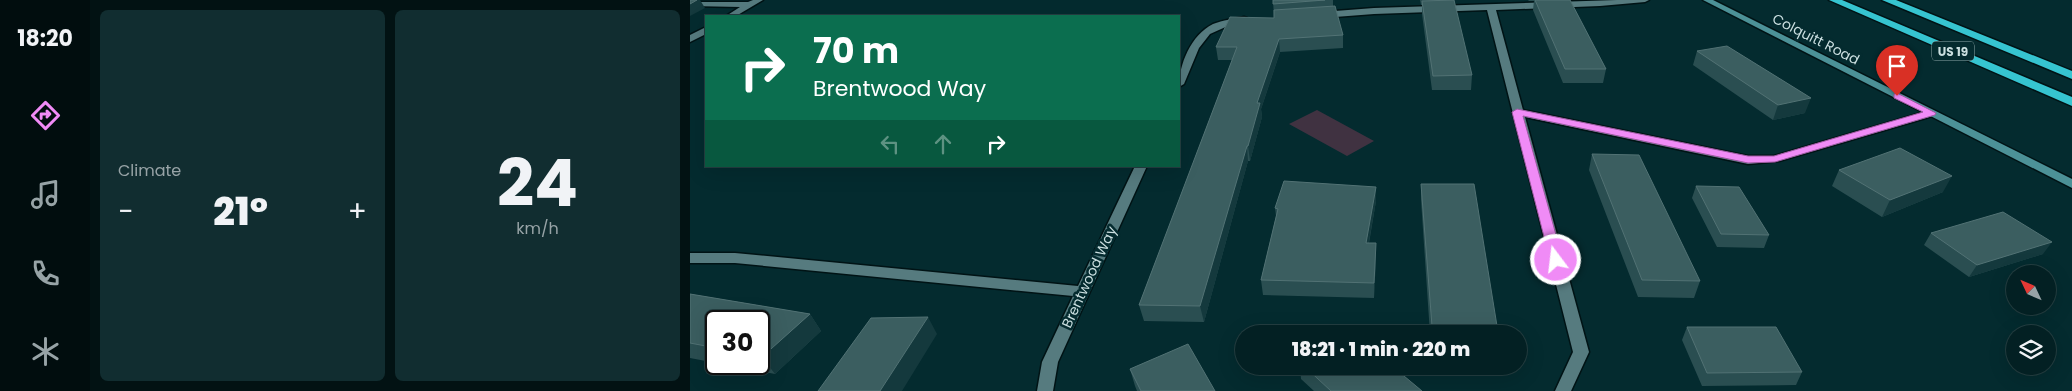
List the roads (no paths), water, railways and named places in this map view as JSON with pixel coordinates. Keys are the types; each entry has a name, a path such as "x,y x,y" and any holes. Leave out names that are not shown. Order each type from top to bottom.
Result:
{"highway":[{"name":"US 19","path":"1834,0 2072,102"},
{"name":"US 19","path":"1887,0 2072,75"}],"street":[{"path":"732,15 759,0"},
{"path":"1371,0 1374,11"},
{"path":"1308,16 1374,11 1600,4 1646,0"},
{"name":"Colquitt Road","path":"1707,0 2072,184"},
{"path":"690,4 750,5"},
{"path":"1491,8 1581,352 1563,391"},
{"path":"1180,82 1199,40 1209,29 1231,21 1250,20"},
{"path":"690,39 705,31"},
{"path":"1517,112 1748,160 1775,159 1932,113"},
{"name":"Brentwood Way","path":"1045,391 1050,362 1140,167"},
{"path":"690,258 735,258 1082,292"}]}
